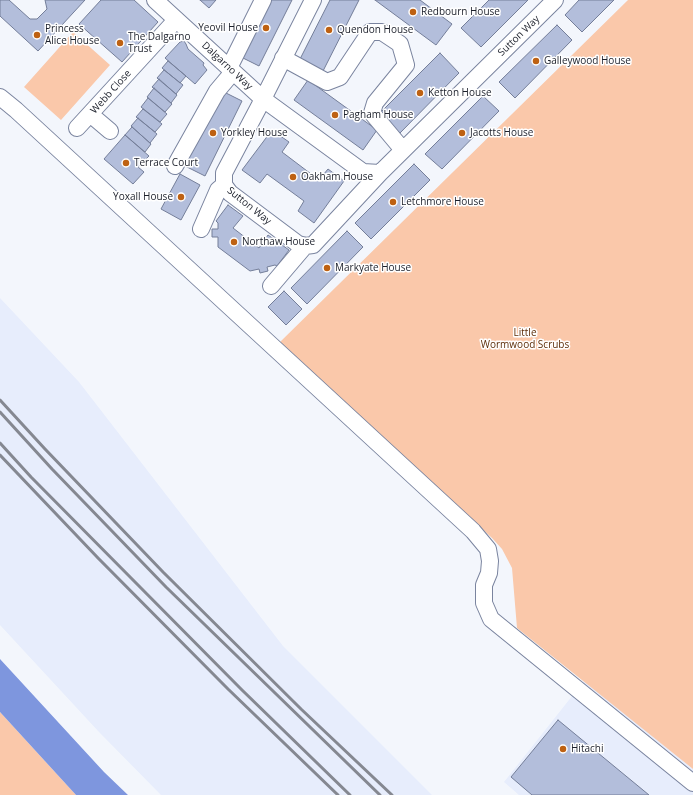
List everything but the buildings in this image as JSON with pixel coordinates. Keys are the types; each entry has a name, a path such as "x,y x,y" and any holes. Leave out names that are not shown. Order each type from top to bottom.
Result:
{"street":[{"name":"Dalgarno Way","path":"155,0 263,99"},
{"path":"175,166 217,91 231,70 263,0"},
{"name":"Sutton Way","path":"313,0 224,173 224,185 230,193 298,244 305,246 313,245 323,236 380,173 555,0"},
{"name":"Webb Close","path":"77,128 176,20"},
{"path":"283,58 327,82 340,76 370,32 382,32 400,44 406,65 375,103 372,113 403,150"},
{"path":"0,97 16,110 473,530 488,549 490,561 489,574 484,585 484,603 491,619 693,783"},
{"path":"263,99 363,172 380,173"},
{"path":"90,114 110,131"},
{"path":"201,229 218,190 224,185"},
{"path":"271,286 305,246"}],"shaded area":[{"path":"0,298 79,382 283,646 432,795 161,795 99,732 0,625"},
{"path":"584,681 693,769 693,795 519,795 504,782"}],"green space":[{"name":"Little Wormwood Scrubs","path":"628,0 693,0 693,769 517,628 512,568 502,549 492,538 280,342"},
{"path":"73,32 110,65 61,120 24,87"},
{"path":"0,712 76,795 0,795"}],"water":[{"path":"0,659 104,772 128,795 76,795 0,712"}],"railway":[{"path":"0,400 163,572 301,709 392,795"},
{"path":"0,412 52,469 166,587 380,795"},
{"path":"0,443 31,477 242,690 350,795"},
{"path":"0,455 98,558 228,689 338,795"}],"place":[{"name":"Redbourn House","path":"413,12"},
{"name":"Yeovil House","path":"266,28"},
{"name":"Quendon House","path":"329,30"},
{"name":"Princess Alice House","path":"37,35"},
{"name":"The Dalgarno Trust","path":"120,43"},
{"name":"Galleywood House","path":"536,61"},
{"name":"Ketton House","path":"420,93"},
{"name":"Pagham House","path":"335,115"},
{"name":"Yorkley House","path":"213,133"},
{"name":"Jacotts House","path":"462,133"},
{"name":"Terrace Court","path":"126,163"},
{"name":"Oakham House","path":"293,177"},
{"name":"Yoxall House","path":"181,197"},
{"name":"Letchmore House","path":"393,202"},
{"name":"Northaw House","path":"234,242"},
{"name":"Markyate House","path":"327,268"},
{"name":"Hitachi","path":"563,749"}]}
